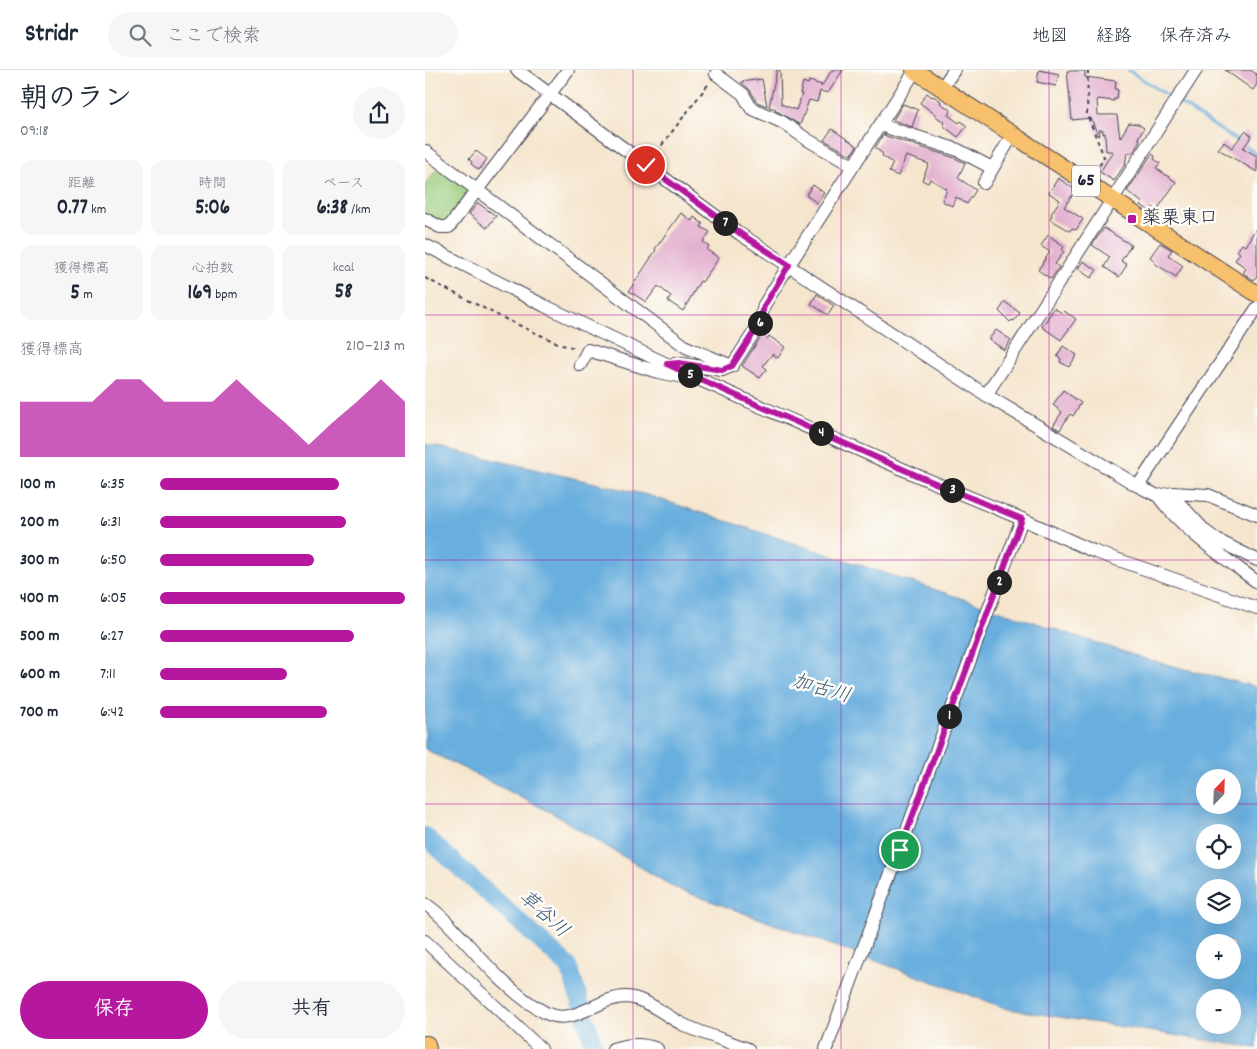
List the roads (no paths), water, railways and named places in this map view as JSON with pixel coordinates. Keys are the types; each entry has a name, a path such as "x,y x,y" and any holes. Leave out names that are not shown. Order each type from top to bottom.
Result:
{"main road":[{"name":"65","path":"914,70 1257,294"}],"street":[{"path":"517,70 741,234 986,395 1138,486 1181,505 1205,531 1217,540 1257,560"},
{"path":"425,219 440,227 449,228 568,70"},
{"path":"667,364 679,363 722,370 732,366 760,323 764,306 789,265 880,126 914,70"},
{"path":"942,88 954,70"},
{"path":"986,395 1196,70"},
{"path":"716,74 743,94 751,108 782,122 807,140 853,166"},
{"path":"880,126 958,150 992,168"},
{"path":"983,183 1013,134"},
{"path":"425,151 686,347 732,366"},
{"path":"425,245 545,306 699,379 916,475 1093,551 1257,608"},
{"path":"1138,486 1257,308"},
{"path":"580,365 588,350 658,372 699,379"},
{"path":"1157,496 1173,493 1208,495 1257,515"},
{"path":"1157,496 1172,514 1198,538 1257,582"},
{"path":"826,1049 1022,519"},
{"path":"425,904 437,911 489,968 531,1004 548,1014 560,1017 571,1016 602,1003 627,997 645,1002 685,1025 748,1049"},
{"path":"425,941 541,1049"},
{"path":"613,1049 627,1044 652,1048"}],"water":[{"name":"加古川","path":"425,444 647,495 1149,660 1257,687 1257,1048 1008,1009 675,888 552,813 425,749"}],"waterway":[{"path":"1128,70 1173,99"},
{"path":"1178,102 1257,154"},
{"name":"草谷川","path":"425,836 569,967 595,1049"}],"place":[{"name":"薬栗東口","path":"1132,219"}]}
